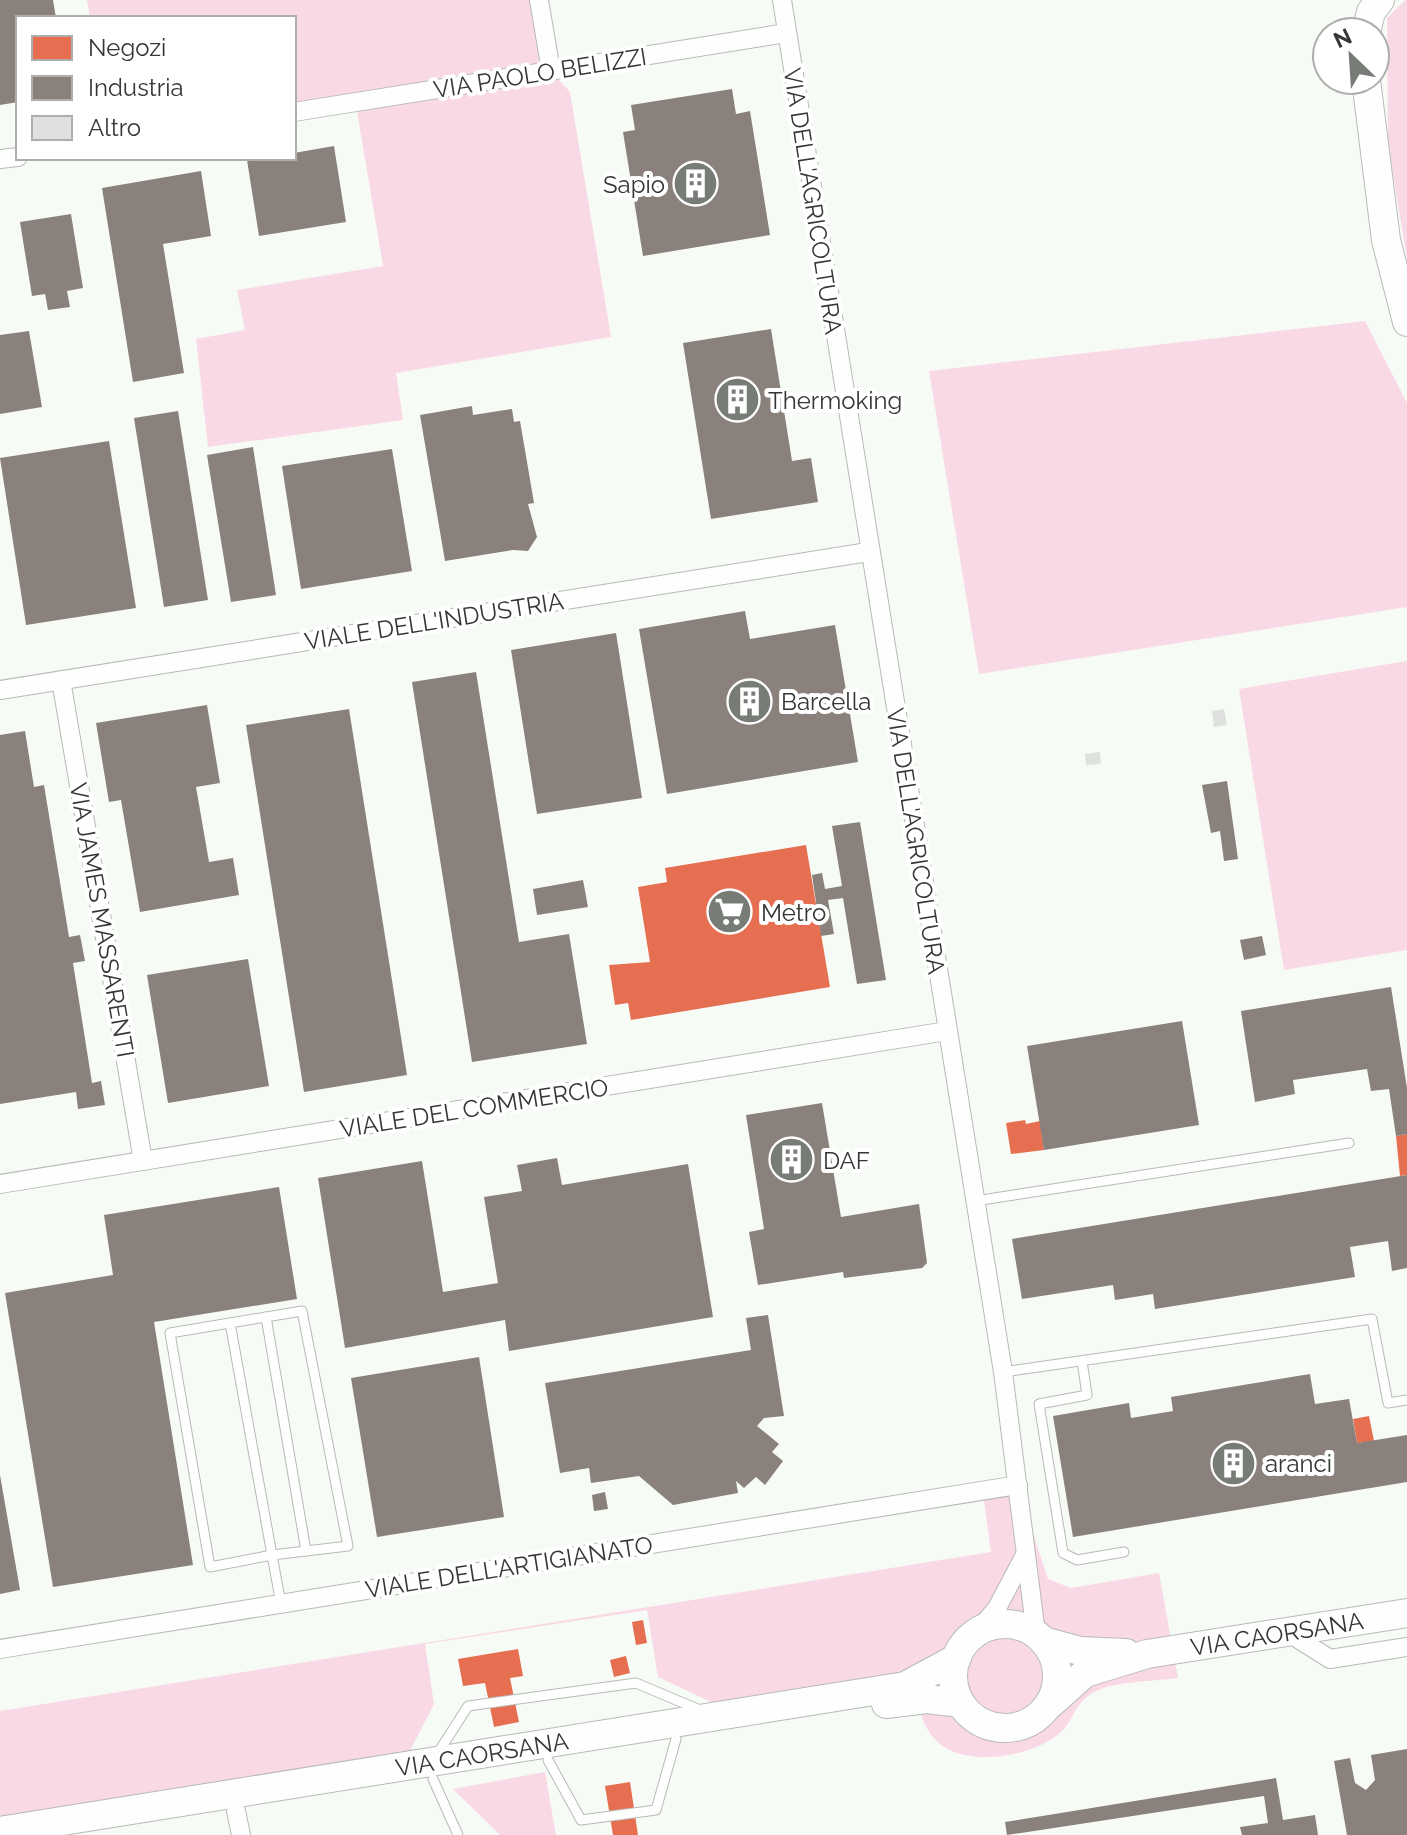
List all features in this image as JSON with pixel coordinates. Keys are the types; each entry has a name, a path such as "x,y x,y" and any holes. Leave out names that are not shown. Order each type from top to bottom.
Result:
{"main road":[{"path":"1368,96 1386,240 1407,322"},
{"name":"VIA CAORSANA","path":"1147,1654 1407,1613"},
{"path":"1006,1624 1080,1651 1147,1654 1085,1673 1037,1717 1008,1728 979,1721 960,1703 954,1689 957,1658 976,1633 1006,1624"},
{"path":"1039,1637 1053,1655 1057,1672 1048,1706"},
{"name":"VIA CAORSANA","path":"0,1831 433,1770 714,1716 905,1686 957,1658"},
{"name":"VIA CAORSANA","path":"80,1835 239,1823 433,1770 548,1760 911,1700 944,1699 960,1703"}],"street":[{"path":"539,0 551,71"},
{"name":"VIA DELL'AGRICOLTURA","path":"782,0 868,552 1003,1372 1025,1554 1039,1637"},
{"name":"VIA PAOLO BELIZZI","path":"296,112 786,33"},
{"name":"VIALE DELL'INDUSTRIA","path":"0,690 868,552"},
{"name":"VIA JAMES MASSARENTI","path":"61,680 143,1161"},
{"name":"VIALE DEL COMMERCIO","path":"0,1184 947,1031"},
{"name":"VIALE DELL'ARTIGIANATO","path":"0,1649 1018,1485"},
{"path":"976,1633 997,1608 1025,1554"},
{"path":"1287,1632 1330,1659 1407,1647"}],"lane":[{"path":"975,1201 1349,1143"},
{"path":"302,1311 348,1546 272,1555 210,1567 170,1333 266,1317 302,1311"},
{"path":"266,1317 306,1551"},
{"path":"1003,1372 1372,1319 1388,1403 1407,1400"},
{"path":"230,1323 281,1604"},
{"path":"1082,1361 1087,1395 1039,1404 1063,1553 1077,1560 1124,1552"},
{"path":"458,1835 433,1770 468,1706 636,1683 714,1716"},
{"path":"548,1760 581,1820 656,1810 676,1739"}],"shaded area":[{"path":"87,0 539,0 551,71 570,92 611,337 396,373 403,420 208,447 196,339 245,330 237,290 383,266 356,105 296,114 296,16 90,16"},
{"path":"1407,0 1407,259 1388,144 1388,96 1391,96 1389,16"},
{"path":"1365,321 1407,403 1407,607 979,674 929,371"},
{"path":"1407,661 1407,950 1284,970 1239,689"},
{"path":"1017,1484 1048,1579 1071,1588 1159,1573 1178,1678 1119,1684 1097,1691 1080,1703 1062,1731 1034,1748 1016,1754 978,1757 944,1747 932,1736 924,1721 911,1672 715,1704 658,1677 647,1610 425,1644 434,1704 409,1753 0,1817 0,1711 991,1552 983,1493"},
{"path":"545,1772 556,1835 500,1835 453,1789"}],"building: Negozi":[{"name":"Metro","path":"806,845 830,987 631,1020 628,1003 615,1005 609,965 650,962 638,887 667,882 665,868"},
{"path":"1025,1120 1026,1124 1040,1121 1044,1150 1011,1154 1006,1123"},
{"path":"1407,1134 1407,1175 1400,1176 1396,1136"},
{"path":"1369,1416 1374,1441 1357,1443 1353,1419"},
{"path":"643,1620 647,1643 636,1645 632,1622"},
{"path":"518,1649 523,1676 510,1678 519,1722 494,1727 485,1683 463,1686 458,1659"},
{"path":"626,1656 630,1673 614,1677 610,1660"},
{"path":"630,1782 638,1835 613,1835 605,1786"}],"building: Industria":[{"path":"0,0 53,0 56,16 16,16 16,102 0,105"},
{"name":"Sapio","path":"732,89 736,114 750,111 770,235 643,256 623,132 635,130 631,105"},
{"path":"334,146 346,222 259,236 247,160 296,160 296,153"},
{"path":"201,171 211,236 163,244 184,373 133,382 102,188"},
{"path":"71,214 83,288 67,291 70,307 48,310 45,294 32,296 20,222"},
{"name":"Thermoking","path":"771,329 792,461 811,458 818,502 711,519 683,343"},
{"path":"29,331 42,407 0,414 0,335"},
{"path":"472,406 473,415 512,409 514,422 520,421 534,503 528,504 537,537 528,551 513,550 445,561 420,415"},
{"path":"178,411 208,600 164,607 134,418"},
{"path":"109,441 136,608 26,625 0,458"},
{"path":"253,447 276,595 231,602 207,455"},
{"path":"392,449 412,571 301,589 282,466"},
{"name":"Barcella","path":"745,611 750,639 835,625 858,762 667,794 639,629"},
{"path":"616,633 642,798 537,814 511,650"},
{"path":"476,672 519,942 569,934 587,1044 472,1062 412,682"},
{"path":"207,705 220,783 196,787 209,862 233,858 239,895 140,912 121,800 109,802 96,723"},
{"path":"349,709 407,1075 304,1092 246,725"},
{"path":"25,731 34,787 44,785 69,937 80,935 85,961 73,963 92,1083 101,1081 105,1105 78,1109 76,1092 0,1104 0,735"},
{"path":"1227,781 1238,859 1224,861 1220,831 1211,833 1202,785"},
{"path":"860,822 886,980 857,984 843,898 828,900 834,934 821,936 812,875 822,873 825,889 842,886 832,826"},
{"path":"583,880 588,907 537,915 533,889"},
{"path":"1262,936 1266,955 1244,960 1240,940"},
{"path":"248,959 269,1086 168,1103 147,975"},
{"path":"1391,987 1407,1088 1407,1134 1396,1136 1389,1089 1371,1091 1367,1069 1293,1080 1295,1094 1255,1102 1241,1011"},
{"path":"1182,1021 1199,1125 1044,1150 1027,1046"},
{"name":"DAF","path":"822,1103 841,1217 919,1204 927,1263 922,1268 844,1278 843,1272 758,1285 749,1232 764,1229 746,1115"},
{"path":"557,1158 562,1185 688,1164 713,1317 509,1351 505,1320 345,1348 318,1178 422,1161 443,1292 498,1283 484,1197 522,1191 517,1165"},
{"path":"1407,1175 1407,1268 1392,1271 1388,1241 1350,1247 1355,1277 1155,1309 1153,1294 1115,1300 1113,1285 1022,1299 1012,1239"},
{"path":"279,1187 297,1299 154,1322 193,1565 53,1587 5,1293 113,1275 104,1215"},
{"path":"768,1315 784,1416 764,1418 757,1426 779,1444 772,1452 783,1461 765,1485 756,1477 744,1488 736,1481 738,1493 673,1505 639,1476 591,1483 589,1468 560,1473 545,1383 751,1350 746,1318"},
{"path":"479,1357 504,1517 377,1537 351,1378"},
{"name":"aranci","path":"1310,1374 1315,1404 1349,1399 1357,1443 1407,1435 1407,1482 1073,1537 1053,1416 1129,1403 1131,1418 1173,1411 1171,1397"},
{"path":"0,1475 20,1590 0,1594"},
{"path":"605,1492 608,1509 594,1511 592,1495"},
{"path":"1407,1749 1407,1835 1347,1835 1334,1761 1350,1758 1355,1783 1366,1790 1375,1780 1371,1755"},
{"path":"1276,1778 1283,1820 1315,1815 1318,1835 1242,1835 1240,1827 1268,1823 1264,1796 1007,1835 1005,1822"}],"building: Altro":[{"path":"1224,709 1227,725 1214,727 1212,711"},
{"path":"1100,752 1101,764 1086,765 1085,754"}],"place":[{"name":"Sapio","path":"696,184"},
{"name":"Thermoking","path":"737,400"},
{"name":"Barcella","path":"750,701"},
{"name":"Metro","path":"730,912"},
{"name":"DAF","path":"792,1160"},
{"name":"aranci","path":"1234,1463"}]}
